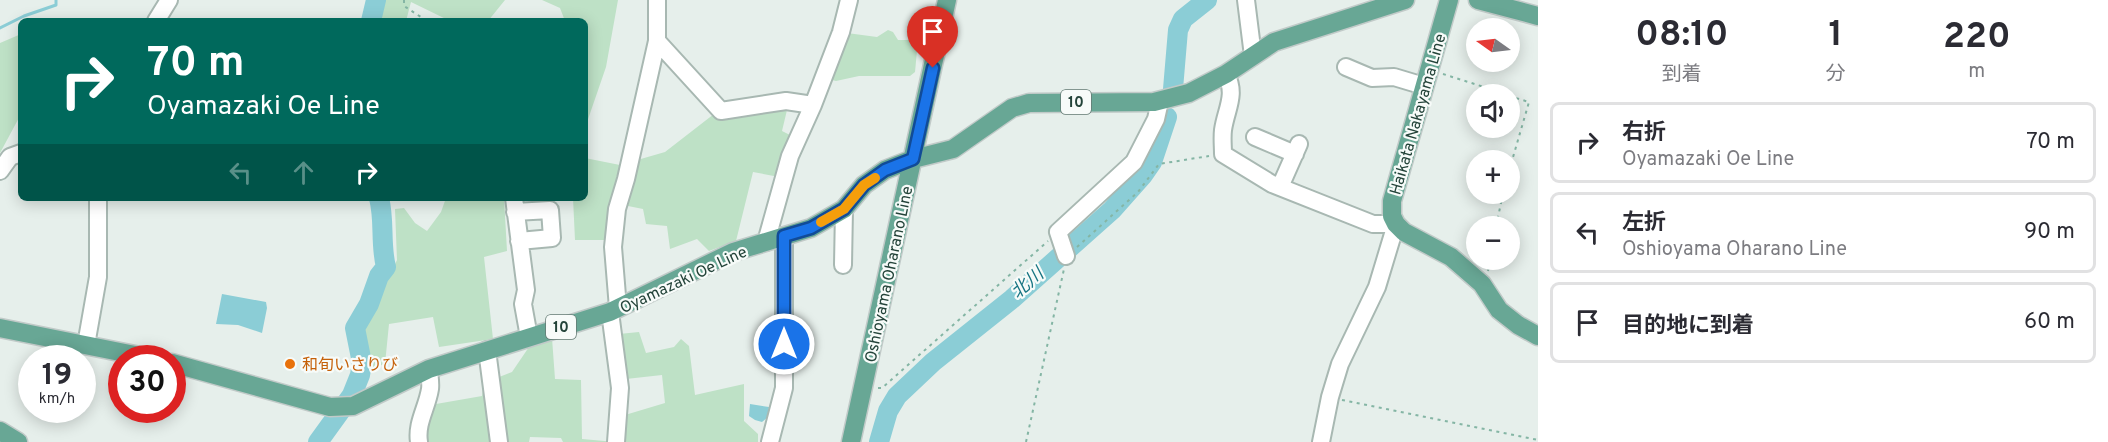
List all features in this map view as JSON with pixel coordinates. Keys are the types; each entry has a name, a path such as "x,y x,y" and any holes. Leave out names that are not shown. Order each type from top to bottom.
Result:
{"main road":[{"name":"Oshioyama Oharano Line","path":"851,442 947,0"},
{"name":"Oyamazaki Oe Line","path":"186,367 330,407 352,406 429,369 614,310 733,252 811,228 844,209 864,185 885,170 913,159 953,148 1012,108 1029,103 1160,101 1189,93 1226,74 1274,42 1405,0"},
{"name":"Haikata Nakayama Line","path":"1396,224 1392,216 1392,201 1449,0"},
{"path":"1478,0 1538,16"},
{"path":"1396,224 1404,232 1451,257 1482,284 1499,310 1518,326 1538,336"},
{"path":"0,328 86,345"},
{"path":"0,431 18,442"}],"street":[{"path":"158,18 169,0"},
{"path":"616,442 620,388 614,310 613,247 616,208 626,179 657,41 657,0"},
{"path":"766,242 790,156 813,105 841,32 849,0"},
{"path":"1246,0 1253,56"},
{"path":"657,41 721,111 786,101 813,105"},
{"path":"1346,67 1372,78 1427,78"},
{"path":"1226,74 1232,85 1223,130 1223,154 1280,187 1373,224 1396,224 1377,286 1340,364 1330,397 1321,442"},
{"path":"1066,256 1058,232 1134,162 1156,119 1160,101"},
{"path":"1255,137 1297,149 1280,187"},
{"path":"0,171 10,157 18,154"},
{"path":"86,345 98,277 98,201"},
{"path":"519,242 552,238 550,210 514,205 519,242 526,290 524,304 529,337"},
{"path":"843,266 844,209"},
{"path":"770,442 784,388 784,236"},
{"path":"487,350 499,442"},
{"path":"419,442 420,421 430,387 429,369"}],"path":[{"path":"404,0 404,6 422,18"},
{"path":"1427,78 1466,86"},
{"path":"1520,99 1528,102 1520,131"},
{"path":"1026,442 1066,256 1138,192 1159,164 1223,154"},
{"path":"863,386 882,388 1058,232"},
{"path":"1330,397 1538,440"}],"green space":[{"path":"382,0 505,0 490,18 444,18 411,2 407,18 378,18"},
{"path":"542,0 618,0 606,67 588,119 588,18 564,18 560,8"},
{"path":"888,30 893,32 898,40 918,40 915,72 910,76 859,76 836,81 828,79 847,33 877,37"},
{"path":"18,35 18,120 0,153 0,43"},
{"path":"787,110 782,131 792,136 779,177 753,172 736,241 709,251 697,239 670,249 667,226 646,224 643,209 613,203 605,240 575,240 573,201 588,201 588,159 620,165 665,152 714,114"},
{"path":"445,201 504,201 507,251 484,257 493,339 439,347 433,317 389,324 385,364 368,369 362,332 397,260 395,209 404,208 415,223 427,231 441,212"},
{"path":"639,332 646,353 674,347 681,339 689,346 695,395 744,384 744,421 758,434 758,442 621,442 625,415 665,403 662,375 626,379 619,334"},
{"path":"552,338 555,379 581,380 582,439 616,442 563,442 561,438 530,437 529,442 427,442 425,429 436,404 482,396 484,383 512,372 531,344"}],"water":[{"path":"222,294 266,302 262,333 238,325 216,324"},
{"path":"750,404 769,407 768,417 762,422 749,416"}],"waterway":[{"path":"20,18 56,5 56,0"},
{"path":"372,18 376,0"},
{"name":"北川","path":"1173,89 1178,30 1183,19 1207,0"},
{"path":"0,28 18,19"},
{"name":"北川","path":"879,442 888,411 897,396 933,362 1012,299 1112,210 1152,162 1167,117"},
{"path":"318,442 352,395 360,375 362,363 355,328 369,304 379,276 386,267 380,201"}],"slow traffic":[{"path":"821,222 844,209 864,185 875,178"}],"place":[{"name":"和旬いさりび","path":"290,364"}],"route":[{"path":"784,344 784,236 811,228 844,209 864,185 885,170 913,159 933,68"}]}
